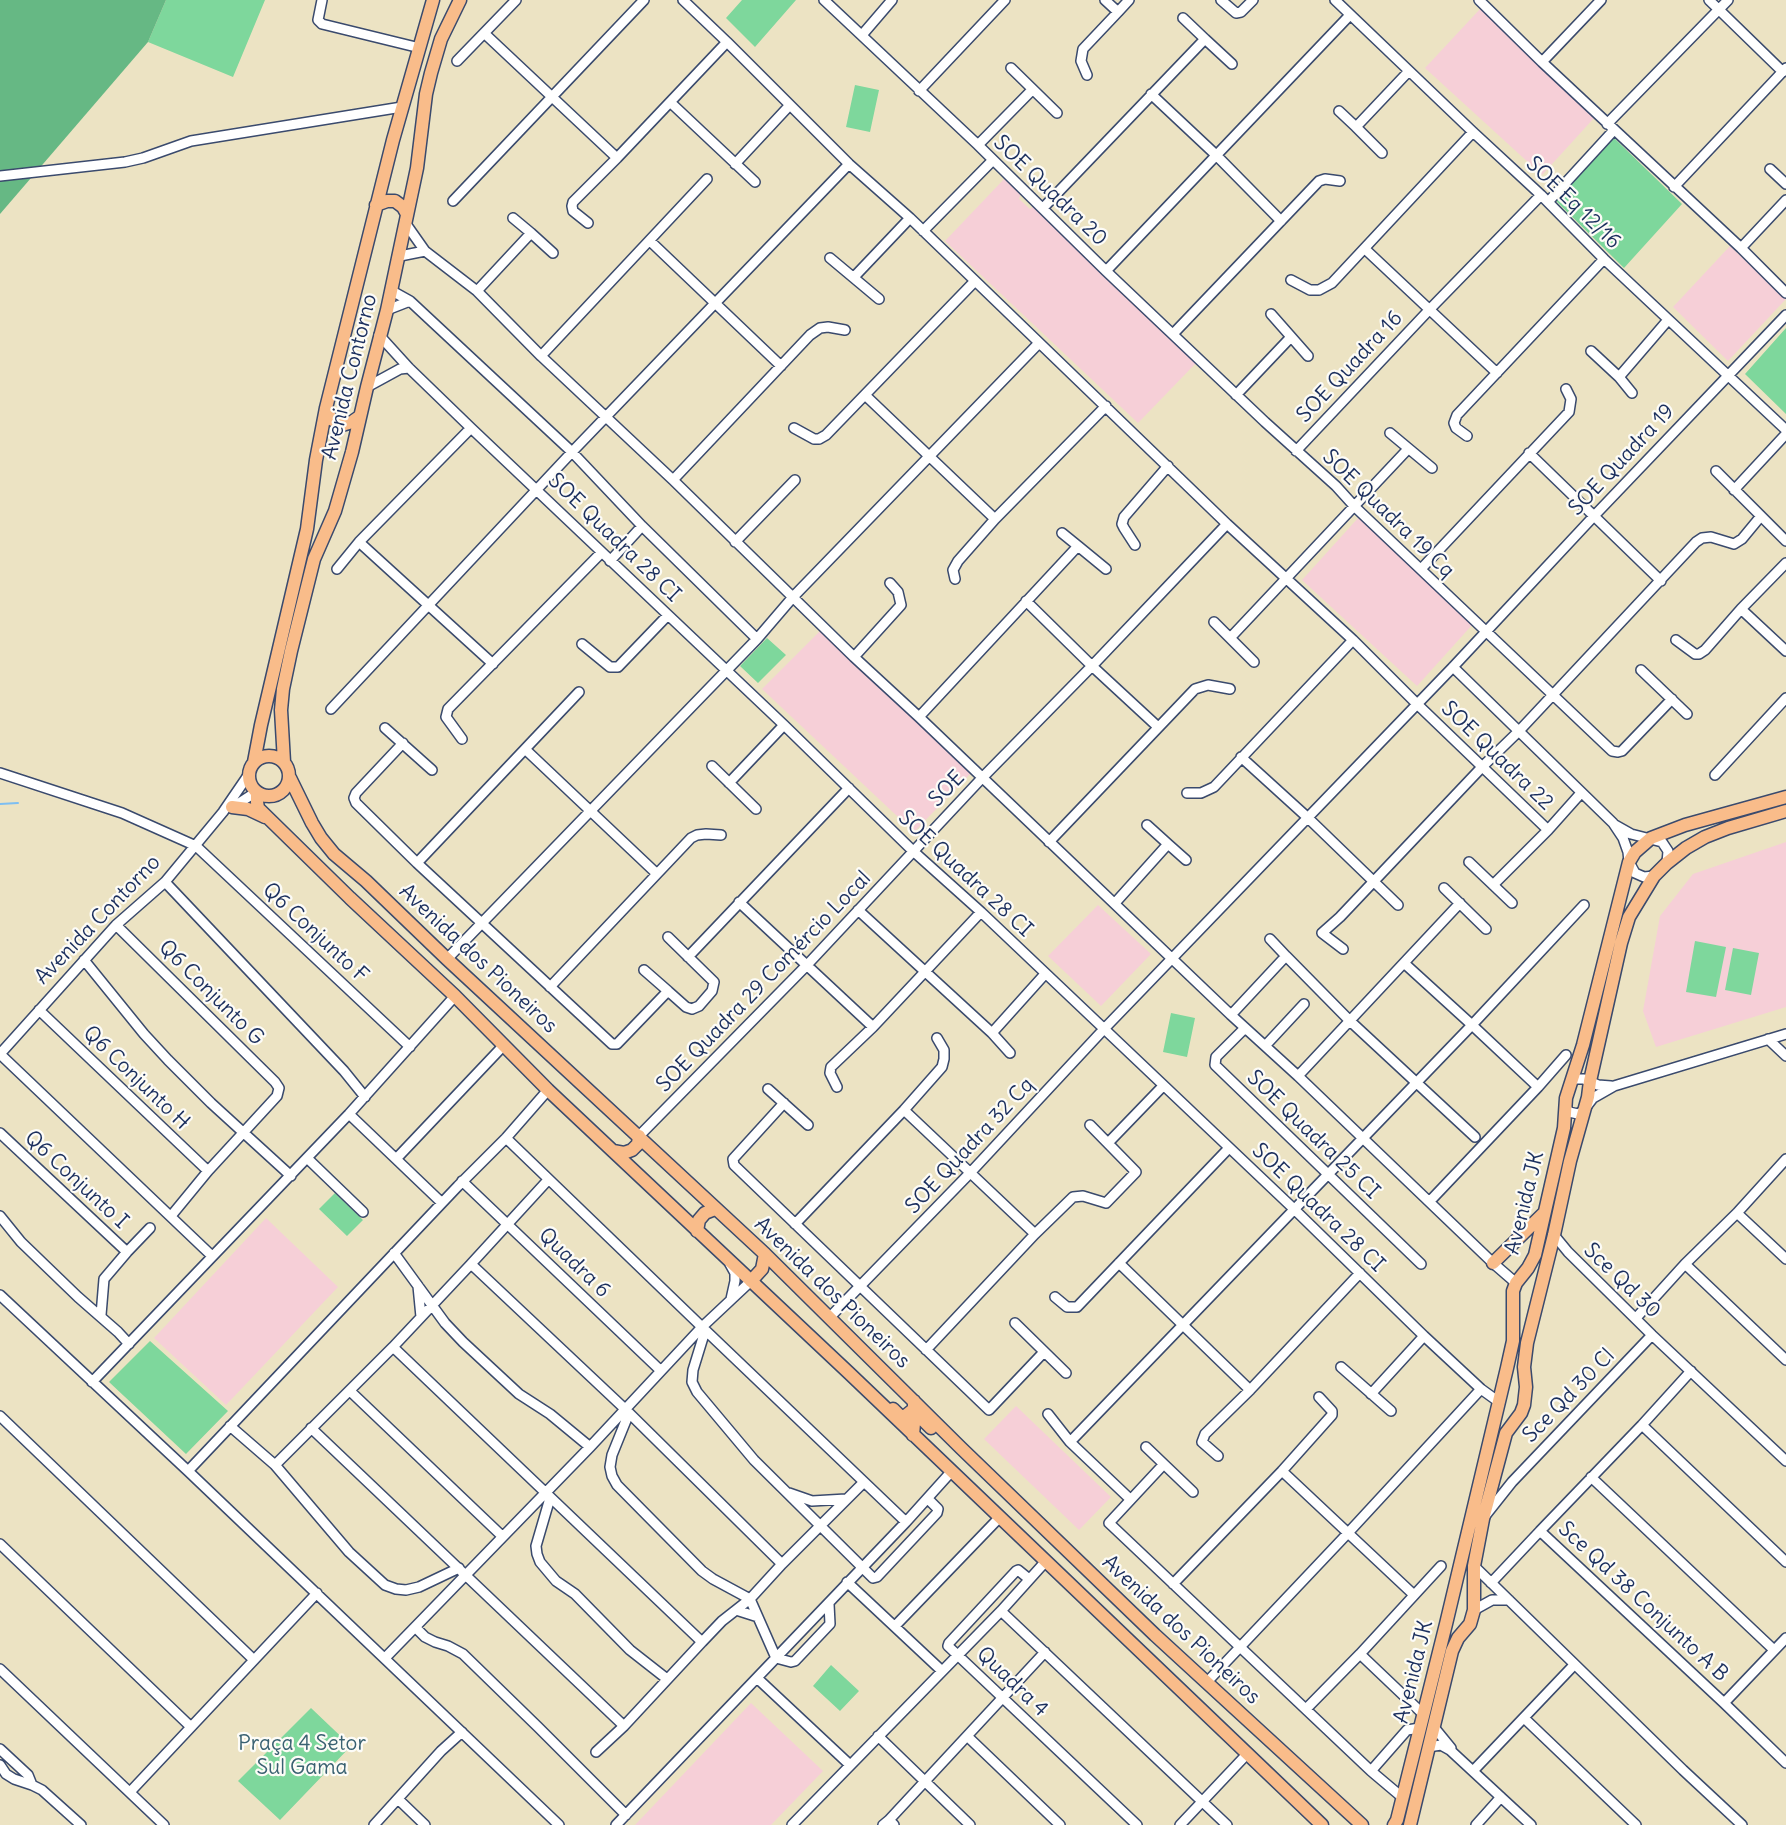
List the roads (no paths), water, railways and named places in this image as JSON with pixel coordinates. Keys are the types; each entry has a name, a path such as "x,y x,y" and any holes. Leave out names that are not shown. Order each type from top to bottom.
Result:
{"main road":[{"name":"Avenida Contorno","path":"254,762 307,529 316,460 326,408 376,205 433,0"},
{"name":"Avenida Contorno","path":"284,762 282,689 314,559 335,511 352,452 366,387 392,291 417,168 426,94 431,73 441,39 460,0"},
{"path":"376,205 394,201 404,207 406,219"},
{"path":"326,408 331,419 342,425 359,417"},
{"path":"272,756 284,762 290,778 281,793 269,797 257,793 250,784 249,774 254,762 259,758 272,756"},
{"name":"Avenida dos Pioneiros","path":"290,778 321,838 334,854 366,881 765,1254 961,1448 1155,1635 1362,1825"},
{"name":"Avenida dos Pioneiros","path":"257,793 258,808 455,996 548,1090 849,1373 1322,1825"},
{"name":"Avenida JK","path":"1394,1825 1446,1624 1513,1341 1512,1298 1519,1279 1532,1262 1562,1136 1566,1098 1583,1045 1629,862 1635,852 1651,838 1685,825 1786,797"},
{"path":"227,810 248,809 268,818"},
{"name":"Avenida JK","path":"1410,1825 1452,1651 1458,1638 1470,1624 1474,1610 1474,1566 1483,1520 1506,1433 1521,1413 1526,1397 1525,1353 1570,1161 1588,1097 1623,934 1629,917 1654,876 1686,849 1705,837 1728,828 1786,811"},
{"path":"350,898 355,885 366,881"},
{"path":"614,1151 624,1153 632,1150 638,1144 639,1136"},
{"path":"697,1231 699,1220 715,1209"},
{"path":"1493,1263 1544,1213"},
{"path":"751,1281 762,1269 765,1254"},
{"path":"1519,1279 1528,1274 1534,1276 1540,1284"},
{"path":"849,1373 857,1375 902,1417 912,1412 914,1401"},
{"path":"1498,1407 1499,1416 1505,1420 1517,1419"},
{"path":"913,1435 914,1423 921,1418 946,1444 961,1448"},
{"path":"1446,1624 1453,1632 1463,1632"},
{"path":"1139,1650 1147,1650 1154,1646 1157,1641 1155,1635"},
{"path":"1156,1666 1154,1659 1156,1653 1169,1648"}],"street":[{"path":"322,0 318,20 322,24 420,48"},
{"path":"457,61 516,0"},
{"path":"453,201 644,0"},
{"name":"SOE Quadra 22","path":"683,0 849,164 910,218 1227,524 1353,640 1548,830 1493,885"},
{"name":"SOE Quadra 20","path":"824,0 1265,422"},
{"path":"861,35 892,0"},
{"path":"919,91 1005,0"},
{"path":"1105,0 1118,12"},
{"path":"1087,75 1081,61 1083,49 1129,0"},
{"path":"1221,0 1236,12 1241,12 1253,0"},
{"name":"SOE Eq 12/16","path":"1335,0 1786,432"},
{"path":"1479,0 1786,293"},
{"path":"1542,62 1601,0"},
{"path":"1674,187 1784,70 1709,0"},
{"name":"SOE Quadra 16","path":"1296,451 1430,309 1544,198 1728,0"},
{"path":"1106,271 1350,15"},
{"path":"1183,18 1232,64"},
{"path":"483,33 617,158"},
{"path":"1042,208 1205,39"},
{"path":"588,223 573,211 573,201 727,42"},
{"path":"1011,69 1057,113"},
{"path":"1356,128 1409,71"},
{"path":"978,145 1032,90"},
{"path":"1151,94 1281,221"},
{"path":"670,102 755,182"},
{"path":"0,176 124,162 143,158 191,141 402,106"},
{"path":"735,164 789,106"},
{"path":"1339,111 1382,153"},
{"path":"1291,280 1310,290 1325,288 1365,249 1473,132"},
{"path":"923,231 993,160"},
{"path":"331,709 572,452 849,164"},
{"path":"1770,169 1786,184"},
{"path":"541,356 706,179"},
{"path":"1173,334 1319,181 1325,179 1340,181"},
{"path":"1741,248 1786,200"},
{"path":"513,218 553,253"},
{"path":"854,278 910,218"},
{"path":"406,219 425,250 477,291 541,356 854,657 1493,1263 1519,1279"},
{"path":"477,291 531,233"},
{"path":"650,241 781,366"},
{"name":"SOE Quadra 16","path":"1365,249 1497,373"},
{"path":"400,256 425,250"},
{"path":"830,258 879,299"},
{"path":"1467,436 1456,428 1455,418 1604,259"},
{"path":"794,428 819,439 833,429 975,280"},
{"path":"392,291 410,301 572,452 642,526 757,639"},
{"path":"387,310 410,301"},
{"path":"1271,314 1308,356"},
{"name":"SOE Quadra 19","path":"1172,958 1453,667 1786,315"},
{"path":"1618,377 1668,320"},
{"path":"672,480 810,335 820,328 845,330"},
{"name":"SOE Quadra 28 CI","path":"380,335 410,368 601,553 784,725 913,851 981,912 1295,1210 1498,1407"},
{"path":"1236,394 1291,337"},
{"path":"447,959 1039,343"},
{"path":"1591,351 1632,393"},
{"path":"366,387 400,369 410,368"},
{"path":"1421,569 1569,412 1571,399 1566,389"},
{"path":"865,395 995,519"},
{"path":"955,579 953,570 958,561 995,519 1106,406"},
{"name":"SOE Quadra 19 Cq","path":"1265,422 1336,486 1486,632"},
{"path":"337,569 360,542 471,428"},
{"path":"1734,490 1786,432"},
{"path":"1390,433 1432,468"},
{"path":"1231,637 1408,449"},
{"path":"1529,453 1661,580"},
{"path":"1135,545 1124,528 1122,520 1168,466"},
{"path":"1716,471 1786,541"},
{"path":"735,542 795,480"},
{"path":"1343,949 1322,933 1519,731 1696,542 1702,538 1711,537 1734,544 1742,539 1761,516"},
{"name":"SOE","path":"913,851 1227,524"},
{"path":"610,561 642,526"},
{"path":"1062,533 1106,569"},
{"path":"360,542 493,664"},
{"path":"919,717 1078,546"},
{"path":"462,739 446,717 448,709 601,553"},
{"path":"1676,640 1691,652 1700,654 1786,563"},
{"path":"854,657 901,605 898,592 890,583"},
{"path":"1026,601 1158,727"},
{"path":"1741,609 1786,651"},
{"path":"582,644 610,667 618,667 668,615"},
{"path":"1214,622 1254,662"},
{"path":"1486,632 1612,751 1622,751 1672,699"},
{"path":"1187,793 1201,792 1214,787 1353,640"},
{"path":"1453,667 1613,824 1631,834 1658,840 1665,845 1668,851 1667,863"},
{"path":"1641,670 1687,714"},
{"path":"1049,842 1195,689 1218,685 1230,689"},
{"path":"417,863 579,692"},
{"path":"1715,775 1786,699"},
{"path":"729,783 784,725"},
{"path":"385,728 432,770"},
{"path":"403,743 356,793 354,798 356,804 482,924 612,1044 618,1044 668,991"},
{"path":"526,750 656,873"},
{"path":"1241,757 1398,905"},
{"path":"712,766 756,809"},
{"name":"Q6 Conjunto F","path":"0,773 122,813 196,846 410,1047"},
{"name":"Avenida Contorno","path":"0,1054 116,925 165,882 227,810 249,774"},
{"path":"688,957 849,788"},
{"path":"227,810 257,793"},
{"path":"1548,830 1581,793"},
{"path":"1613,824 1626,846 1629,862 1635,873 1644,877 1654,876"},
{"path":"1147,825 1185,860"},
{"path":"550,987 690,838 706,834 721,835"},
{"path":"1115,903 1168,844"},
{"name":"SOE Quadra 29 Comércio Local","path":"639,1136 807,965 913,851"},
{"path":"1469,862 1512,903"},
{"path":"165,882 365,1096"},
{"path":"1444,888 1486,929"},
{"path":"739,902 873,1027"},
{"path":"1298,1076 1460,903"},
{"path":"1070,1442 1295,1210 1584,905"},
{"path":"858,910 992,1033 1010,1053"},
{"path":"837,1087 830,1073 831,1067 873,1027 981,912"},
{"name":"Q6 Conjunto G","path":"116,925 279,1088 277,1096 244,1132"},
{"path":"645,970 686,1007 692,1009 699,1006 712,991 714,982 668,937"},
{"path":"1270,939 1350,1021 1475,1137"},
{"path":"1231,1015 1286,956"},
{"path":"1104,1029 1172,958"},
{"path":"84,960 137,1026 168,1060 291,1176"},
{"path":"1404,963 1473,1024 1538,1087"},
{"path":"992,1033 1045,974"},
{"path":"92,1382 291,1176 455,996"},
{"path":"1265,1046 1304,1004"},
{"name":"Q6 Conjunto H","path":"39,1010 208,1171"},
{"name":"SOE Quadra 25 CI","path":"1245,1028 1216,1057 1215,1065 1421,1264"},
{"name":"SOE Quadra 32 Cq","path":"830,1317 971,1172 1104,1029"},
{"path":"1566,1107 1573,1114 1578,1114 1584,1111 1593,1098 1614,1086 1786,1034"},
{"path":"795,1224 942,1067 944,1050 937,1038"},
{"path":"1768,1039 1786,1056"},
{"path":"396,1159 504,1045"},
{"path":"0,1054 212,1256"},
{"path":"1430,1201 1566,1055"},
{"path":"1573,1079 1584,1079 1598,1086 1614,1086"},
{"path":"1108,1143 1163,1086"},
{"path":"768,1089 808,1125"},
{"path":"188,1471 462,1181 506,1138 548,1090"},
{"path":"784,1103 733,1159 733,1163 926,1350 989,1410 1044,1352"},
{"path":"904,1110 1035,1234"},
{"path":"349,1114 442,1203"},
{"path":"926,1350 1073,1197 1083,1196 1106,1203 1136,1172 1090,1125"},
{"path":"171,1216 244,1132"},
{"name":"Q6 Conjunto I","path":"0,1133 127,1252"},
{"path":"506,1138 906,1521"},
{"path":"1055,1297 1067,1307 1077,1306 1229,1148"},
{"path":"307,1158 363,1212"},
{"path":"1636,1318 1786,1159"},
{"path":"274,1465 393,1347 548,1180"},
{"name":"Quadra 6","path":"462,1181 660,1370"},
{"path":"1737,1213 1786,1259"},
{"path":"0,1216 21,1242 129,1344"},
{"path":"100,1316 104,1279 150,1228"},
{"name":"Sce Qd 30","path":"1554,1235 1568,1252 1652,1335 1786,1461"},
{"name":"Sce Qd 30","path":"1549,1253 1568,1252"},
{"path":"394,1253 445,1323 519,1394 550,1414 590,1447"},
{"path":"727,1260 735,1273 731,1299"},
{"path":"1119,1263 1250,1390"},
{"path":"471,1264 627,1411 782,1564"},
{"path":"1685,1264 1786,1360"},
{"path":"1218,1456 1202,1442 1204,1434 1250,1390 1360,1273"},
{"path":"385,1658 415,1627 462,1571 547,1495 590,1447 627,1411 660,1370 751,1281"},
{"path":"418,1286 421,1317"},
{"path":"0,1294 559,1825"},
{"path":"1015,1323 1066,1373"},
{"path":"704,1329 693,1370 692,1382 697,1392 754,1460 873,1578 877,1577 937,1513 938,1509 928,1499"},
{"name":"Sce Qd 30 Cl","path":"1483,1520 1512,1482 1652,1335"},
{"path":"1371,1394 1424,1336"},
{"path":"393,1347 702,1642"},
{"path":"1341,1367 1391,1411"},
{"name":"Sce Qd 38 Conjunto A B","path":"1691,1371 1540,1531 1786,1763"},
{"path":"1207,1682 1481,1389"},
{"path":"350,1391 502,1536"},
{"path":"1173,1584 1332,1415 1332,1411 1319,1398"},
{"path":"627,1411 610,1467 617,1485 702,1572 750,1599 776,1658"},
{"path":"1048,1414 1070,1442 1130,1499"},
{"path":"0,1416 254,1660"},
{"path":"1642,1425 1786,1562"},
{"path":"230,1426 274,1465 350,1552 384,1584 396,1590 406,1590 462,1571"},
{"path":"311,1428 624,1726"},
{"path":"1146,1447 1193,1492"},
{"path":"1163,1465 1109,1523 1402,1798"},
{"path":"1282,1470 1414,1595"},
{"path":"616,1825 829,1604 951,1472"},
{"path":"1591,1477 1774,1650"},
{"path":"1494,1478 1498,1483 1512,1482"},
{"path":"596,1752 624,1726 702,1642 750,1599 864,1482"},
{"path":"787,1492 812,1501 846,1499"},
{"path":"547,1495 536,1546 540,1562 556,1581 574,1594 630,1650 667,1679"},
{"path":"895,1626 999,1518"},
{"path":"1491,1583 1540,1531"},
{"path":"0,1544 191,1727"},
{"path":"792,1825 1001,1611 1046,1561"},
{"path":"1306,1709 1441,1566"},
{"path":"1474,1566 1683,1770 1743,1825"},
{"name":"Quadra 4","path":"1029,1579 1018,1570 1016,1571 948,1646 1137,1825"},
{"path":"848,1582 942,1671"},
{"path":"130,1792 317,1593"},
{"path":"1474,1610 1492,1600 1509,1600"},
{"path":"776,1658 795,1661 830,1624 829,1604"},
{"path":"736,1610 758,1617"},
{"path":"1001,1611 1227,1825"},
{"path":"415,1627 425,1637 463,1654 626,1815"},
{"path":"1724,1703 1786,1638"},
{"path":"888,1823 1045,1652"},
{"path":"1360,1654 1423,1714"},
{"path":"1473,1771 1574,1665"},
{"path":"0,1669 164,1825"},
{"path":"757,1678 850,1765"},
{"path":"1524,1718 1635,1825"},
{"path":"1433,1726 1458,1757"},
{"path":"1371,1771 1407,1730 1420,1728"},
{"path":"374,1825 441,1751 462,1732"},
{"path":"878,1736 970,1825"},
{"path":"967,1736 1060,1825"},
{"path":"1428,1747 1436,1744 1445,1746 1531,1825"},
{"path":"0,1749 28,1775 32,1785"},
{"path":"1180,1825 1248,1753"},
{"path":"0,1765 6,1774 14,1779 42,1790 81,1825"},
{"path":"1476,1825 1502,1797"},
{"path":"398,1799 425,1825"}],"waterway":[{"path":"0,804 18,803"}],"park label":[{"name":"Praça 4 Setor Sul Gama","path":"302,1756"}]}
